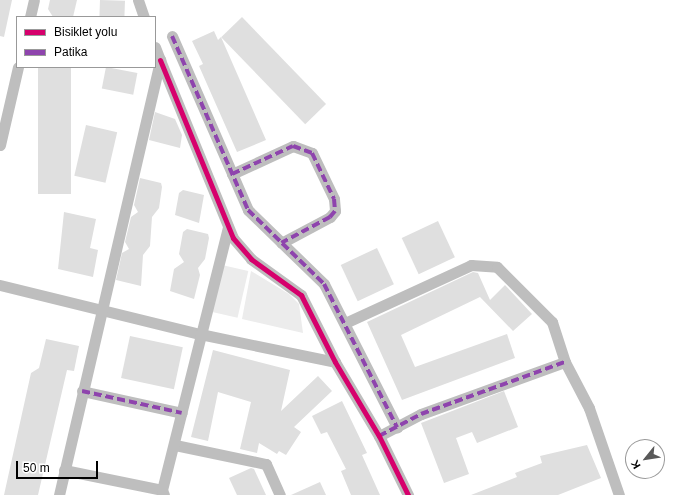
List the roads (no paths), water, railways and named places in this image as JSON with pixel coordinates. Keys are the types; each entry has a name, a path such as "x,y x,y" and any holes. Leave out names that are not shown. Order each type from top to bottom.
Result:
{"street":[{"path":"30,16 34,0"},
{"path":"138,0 144,16"},
{"path":"172,36 248,210 324,284 397,427"},
{"path":"156,50 228,227 251,259 301,295 335,362 379,436 408,495"},
{"path":"59,495 99,308 160,60"},
{"path":"0,145 18,68"},
{"path":"232,174 294,146 312,153 334,199 336,211 330,217 281,243"},
{"path":"64,470 163,492 200,334 228,227"},
{"path":"345,323 471,265 486,263 497,266 545,312 557,333 565,362 589,408 619,495"},
{"path":"0,285 99,308 200,334 335,362"},
{"path":"379,436 421,414 565,362"},
{"path":"82,391 182,413"},
{"path":"175,445 266,464 280,495"}]}
